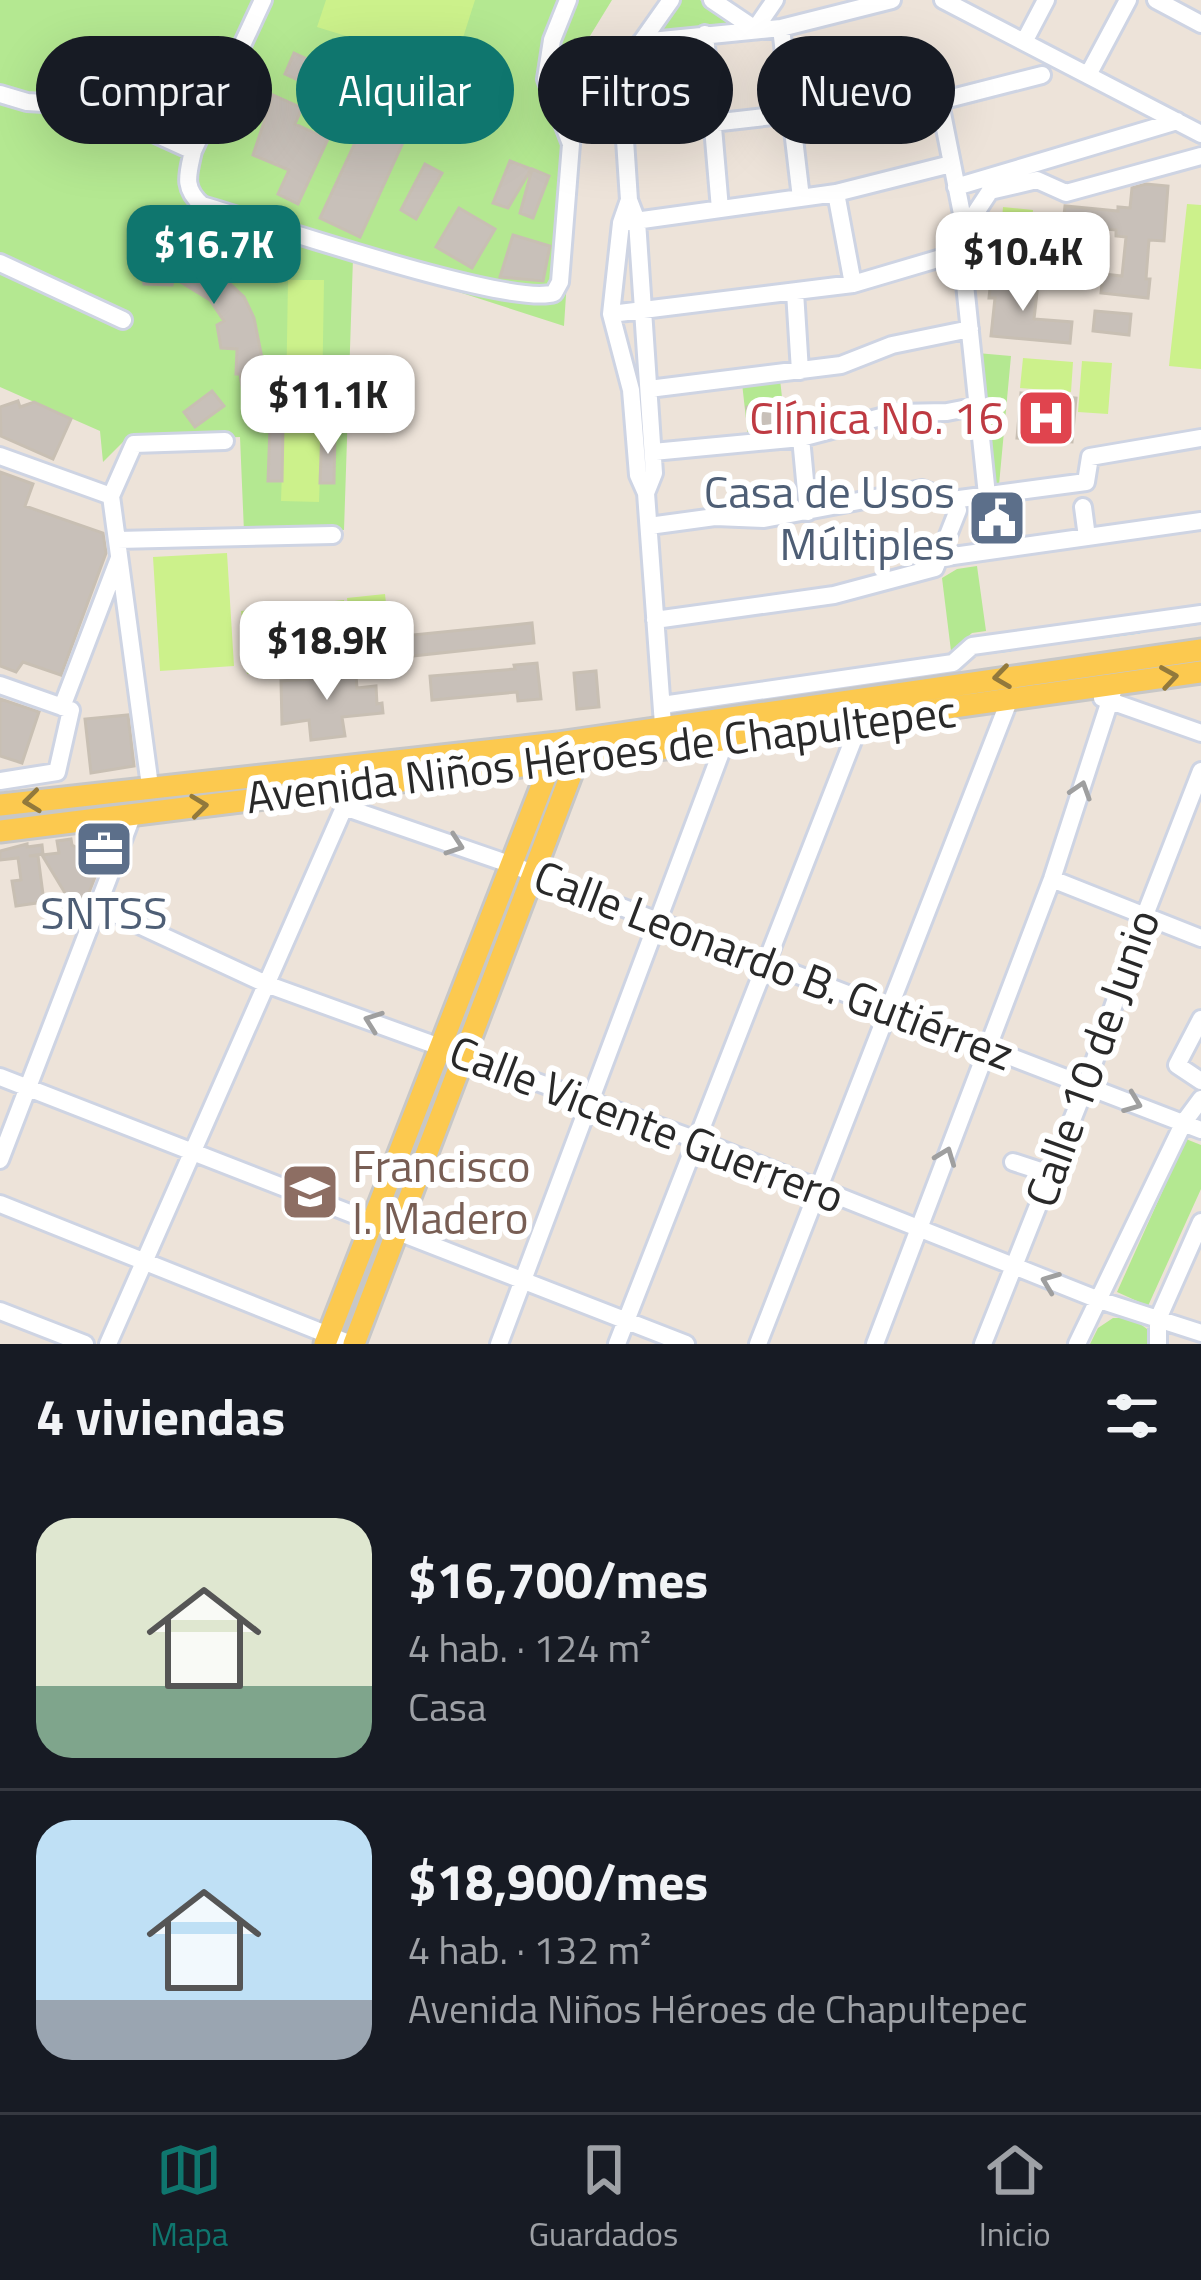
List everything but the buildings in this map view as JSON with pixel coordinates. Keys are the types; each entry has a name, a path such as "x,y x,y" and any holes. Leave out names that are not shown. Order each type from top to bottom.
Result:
{"main road":[{"name":"Avenida Niños Héroes de Chapultepec","path":"0,831 133,814 349,797 663,727 1201,650"},
{"name":"Avenida Niños Héroes de Chapultepec","path":"0,805 150,786 555,752 577,758 663,727 726,739 1085,690 1112,693 1201,672"},
{"path":"326,1340 555,752"},
{"path":"352,1344 577,758"},
{"path":"476,958 498,967"},
{"path":"460,1000 482,1009"}],"street":[{"path":"263,0 193,151 186,181 190,195 202,205 481,288 543,297 554,293 560,282 571,144 546,80 552,40 568,0"},
{"path":"645,36 670,0"},
{"path":"712,0 755,28"},
{"path":"755,28 775,0"},
{"path":"689,36 781,28 892,0"},
{"path":"943,0 1201,134"},
{"path":"1024,42 1046,0"},
{"path":"1088,75 1128,0"},
{"path":"1156,0 1201,24"},
{"path":"781,28 782,36"},
{"path":"955,97 1042,75"},
{"path":"0,94 27,102 94,106 193,151"},
{"path":"956,187 1177,122"},
{"path":"625,144 629,222 650,389 654,473 646,493"},
{"path":"714,144 720,209"},
{"path":"795,144 801,198"},
{"path":"948,144 963,238 988,495"},
{"path":"611,314 854,284 951,255 990,190 1037,180 1066,193 1201,156"},
{"path":"1058,160 1066,193"},
{"path":"629,222 836,193 951,164"},
{"path":"836,193 854,284"},
{"path":"629,222 611,314 631,390 638,475 646,493 663,727 952,663 972,646 1201,614"},
{"path":"0,263 123,320"},
{"path":"795,292 800,370"},
{"path":"650,389 841,365 892,345 970,329"},
{"path":"653,452 801,438 896,413 978,406"},
{"path":"801,438 808,512"},
{"path":"649,526 715,517 764,519 922,489 952,500 1086,482 1090,457 1201,438"},
{"path":"150,786 111,496 134,443 225,441"},
{"path":"0,456 111,496"},
{"path":"656,620 834,595 935,568 958,511 952,500"},
{"path":"1083,507 1087,537"},
{"path":"940,558 1201,521"},
{"path":"118,549 333,535"},
{"path":"62,707 118,549"},
{"path":"0,685 71,710 55,773 0,781"},
{"path":"874,1344 1052,879 1112,693 1201,733"},
{"path":"758,1344 1009,700"},
{"path":"617,1344 861,720"},
{"path":"499,1344 726,739"},
{"path":"0,772 60,765"},
{"name":"Calle 10 de Junio","path":"983,1344 1086,1085 1201,771"},
{"path":"108,1344 349,797"},
{"name":"Calle Leonardo B. Gutiérrez","path":"349,797 658,922 1192,1126"},
{"path":"0,1160 133,814"},
{"path":"590,895 598,874"},
{"path":"1052,879 1201,938"},
{"name":"Calle Vicente Guerrero","path":"98,907 266,984 697,1139 1013,1267 1201,1333"},
{"path":"1201,1019 1177,1065 1201,1081"},
{"path":"0,1078 686,1344"},
{"path":"1077,1344 1192,1126 1201,1099"},
{"path":"1013,1162 1050,1174"},
{"path":"0,1204 326,1340 352,1344"},
{"path":"1158,1344 1158,1319 1201,1222"},
{"path":"0,1311 85,1344"}],"green space":[{"path":"0,0 612,0 590,36 538,36 538,144 576,144 564,326 353,258 344,530 244,532 240,437 124,441 103,462 100,431 0,387"},
{"path":"326,0 475,0 464,36 346,36 317,27"},
{"path":"680,0 700,0 731,23 657,34"},
{"path":"1187,204 1201,205 1201,369 1169,366"},
{"path":"1003,207 1033,210 1029,260 999,258"},
{"path":"288,280 324,280 322,402 286,401"},
{"path":"977,353 1011,356 999,485 991,486"},
{"path":"1023,358 1073,362 1071,392 1020,388"},
{"path":"1082,361 1112,363 1108,414 1078,412"},
{"path":"780,379 786,434 748,437 742,383"},
{"path":"284,412 322,413 319,502 281,501"},
{"path":"227,553 234,666 160,671 153,557"},
{"path":"977,566 986,631 972,633 951,651 942,578 957,569"},
{"path":"385,594 392,661 354,666 347,598"},
{"path":"344,600 351,664 247,674 241,611"},
{"path":"1186,1139 1201,1145 1201,1189 1148,1306 1117,1292"},
{"path":"1113,1318 1132,1318 1147,1329 1150,1344 1090,1344 1098,1328"}],"waterway":[{"path":"1173,627 1201,623"},
{"path":"1041,645 1139,632"},
{"path":"977,654 1010,650"},
{"path":"743,702 782,696"}],"place":[{"name":"Clínica No. 16","path":"1046,418"},
{"name":"Casa de Usos Múltiples","path":"997,518"},
{"name":"SNTSS","path":"104,849"},
{"name":"Francisco I. Madero","path":"310,1192"}]}
